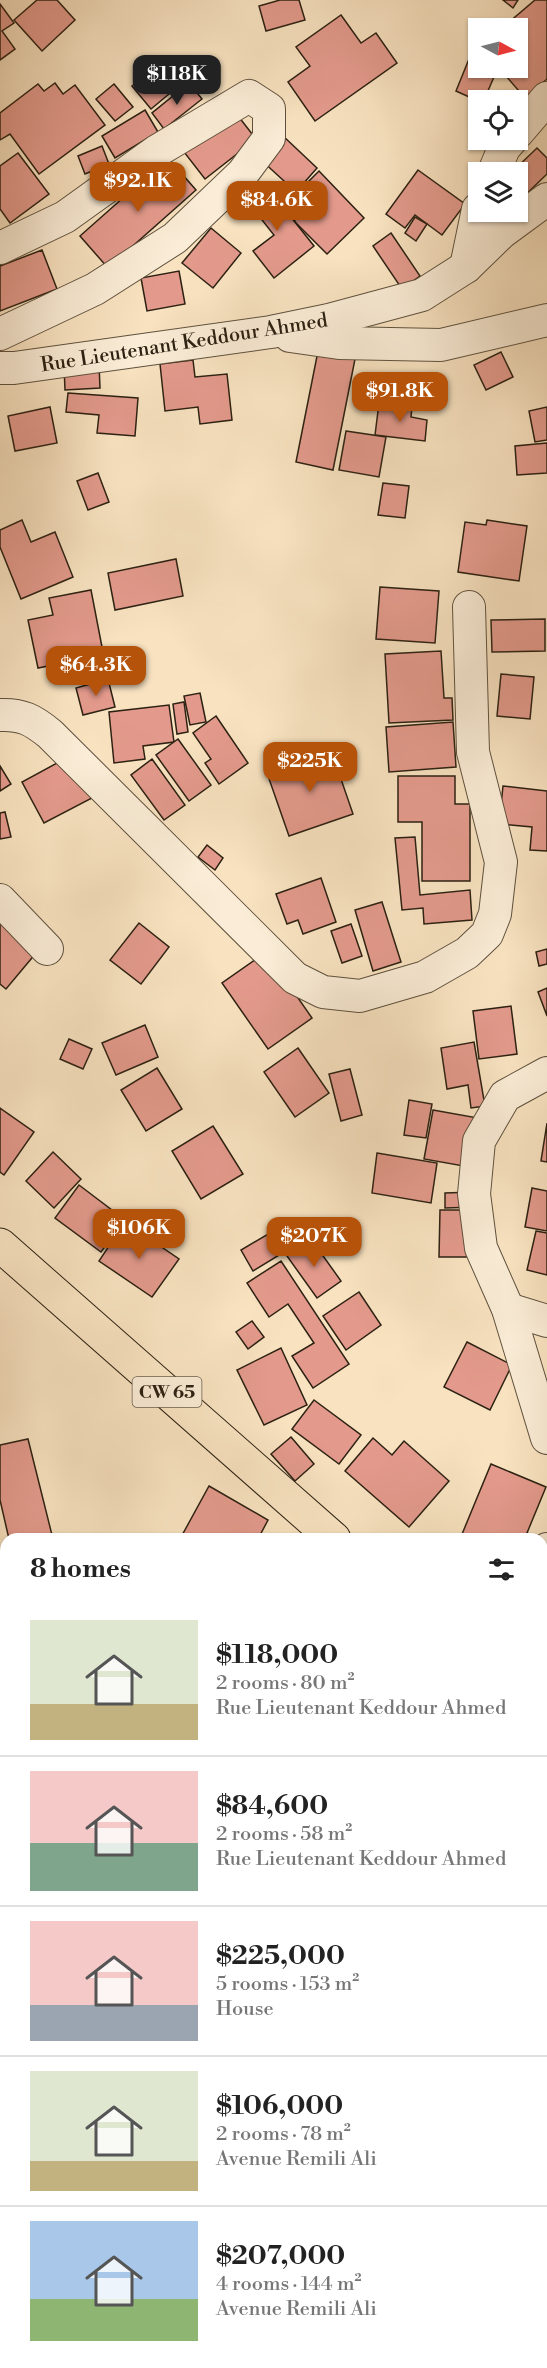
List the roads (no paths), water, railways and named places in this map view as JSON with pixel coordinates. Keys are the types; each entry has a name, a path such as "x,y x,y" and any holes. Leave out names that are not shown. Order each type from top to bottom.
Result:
{"main road":[{"name":"CW 65","path":"0,1245 327,1533"}],"street":[{"path":"0,248 65,217 157,151 249,96 269,109 268,138 262,147 243,173 175,238 94,289 0,334"},
{"path":"528,120 547,98"},
{"name":"Rue Lieutenant Keddour Ahmed","path":"0,368 14,368 263,333 329,320 422,295 466,267 501,233 547,199"},
{"path":"466,267 475,222"},
{"path":"263,333 339,343 441,345 547,320"},
{"path":"0,715 17,714 32,719 50,734 295,978 323,992 360,996 425,977 467,953 487,934 495,914 501,862 474,752 469,607"},
{"path":"0,900 47,949"},
{"path":"547,1073 505,1096 479,1141 474,1194 481,1248 508,1309 547,1438"},
{"path":"508,1309 547,1320"}]}
